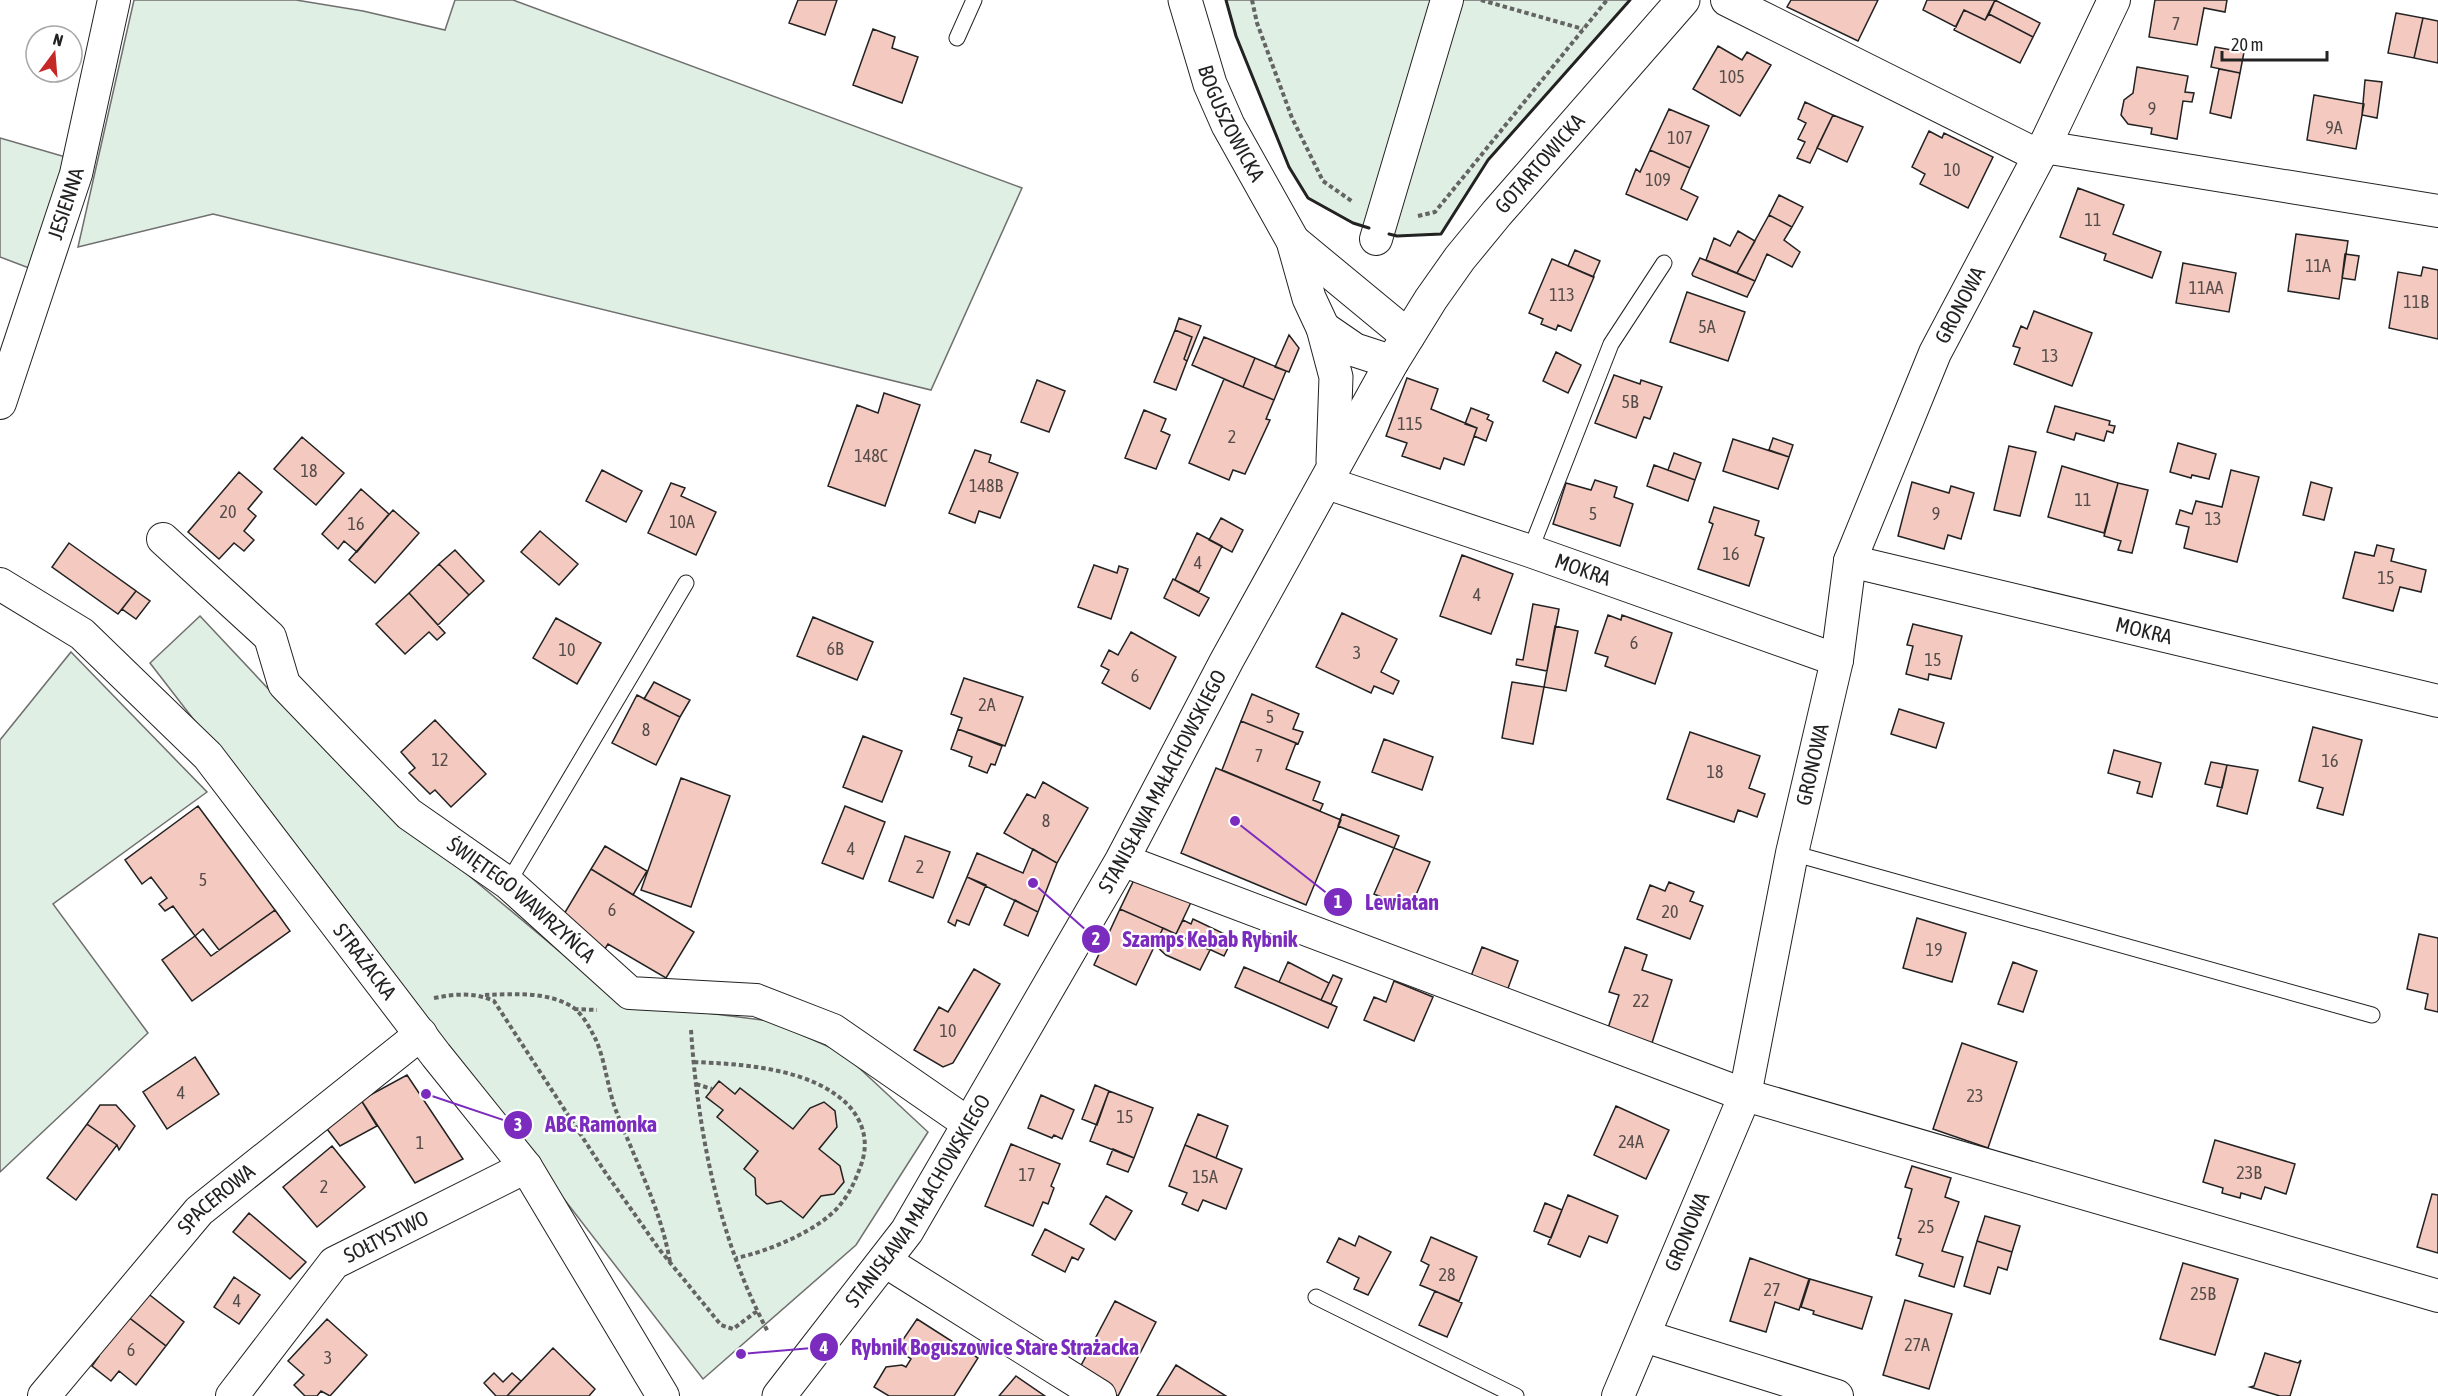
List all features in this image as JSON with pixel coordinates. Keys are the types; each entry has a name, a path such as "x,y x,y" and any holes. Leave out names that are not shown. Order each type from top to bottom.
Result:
{"street":[{"name":"JESIENNA","path":"0,404 76,174 114,0"},
{"name":"BOGUSZOWICKA","path":"1185,0 1210,84 1228,125 1293,241 1309,298 1323,328 1336,377 1329,477"},
{"path":"1376,239 1447,0"},
{"name":"GOTARTOWICKA","path":"1400,349 1460,258 1683,0"},
{"path":"1727,0 2042,152 2438,211"},
{"name":"GRONOWA","path":"1618,1396 1745,1095 1792,853 1837,660 1850,561 1935,352 2042,152 2114,0"},
{"name":"BOGUSZOWICKA","path":"1293,241 1400,349"},
{"path":"1323,328 1355,350 1400,349"},
{"name":"STANISŁAWA MAŁACHOWSKIEGO","path":"779,1396 907,1231 1122,860 1227,660 1400,349"},
{"name":"MOKRA","path":"1329,477 1837,660"},
{"name":"ŚWIĘTEGO WAWRZYŃCA","path":"163,539 270,637 284,684 409,814 508,883 630,993 756,1000 833,1030 969,1124"},
{"name":"MOKRA","path":"1850,561 2438,701"},
{"name":"STRAŻACKA","path":"0,584 82,634 208,756 526,1167 663,1396"},
{"path":"1122,860 1745,1095 2438,1296"},
{"name":"SPACEROWA","path":"44,1396 200,1211 412,1022"},
{"name":"SOŁTYSTWO","path":"232,1396 334,1263 526,1167"},
{"path":"885,1261 1100,1396"},
{"path":"1644,1336 1837,1396"}],"lane":[{"path":"957,38 974,0"},
{"path":"1530,551 1611,344 1664,262"},
{"path":"508,883 686,583"},
{"path":"1792,853 2372,1014"},
{"path":"1316,1297 1516,1396"}],"path":[{"path":"1480,0 1583,29"},
{"path":"412,1022 426,1000 452,994 524,994 551,999 574,1008 586,1022 596,1040 616,1109 666,1237 670,1262"},
{"path":"481,995 494,1001 605,1172 670,1262 721,1325 733,1329 757,1311"},
{"path":"689,996 696,1084 713,1184 746,1289 768,1332"},
{"path":"694,1062 738,1064 796,1076 823,1088 847,1104 860,1120 866,1138 864,1155 858,1173 839,1207 815,1226 758,1254 736,1258"},
{"path":"696,1084 712,1089"}],"green space":[{"path":"134,0 296,0 363,11 445,30 455,0 513,0 1022,188 931,390 213,214 78,247"},
{"path":"1226,0 1630,0 1488,160 1441,234 1397,236 1353,223 1308,198 1289,167 1236,36"},
{"path":"0,138 69,158 29,268 0,257"},
{"path":"200,616 351,777 620,1002 770,1021 843,1053 928,1132 856,1245 703,1379 150,663"},
{"path":"71,652 207,792 53,904 148,1033 0,1172 0,740"}],"building":[{"path":"798,0 837,0 825,35 789,23"},
{"path":"1791,0 1878,0 1858,41 1787,7"},
{"path":"1927,0 1995,0 1985,20 1964,10 1956,27 1923,10"},
{"path":"1995,0 2040,23 2033,37 1989,14"},
{"path":"2155,0 2227,0 2225,12 2204,8 2197,45 2149,37"},
{"path":"1964,10 1985,20 1989,14 2033,37 2020,63 1954,30"},
{"path":"2396,13 2423,18 2414,58 2388,53"},
{"path":"2423,18 2438,21 2438,63 2414,58"},
{"path":"873,29 895,37 892,48 918,57 902,103 853,85"},
{"path":"1718,46 1742,60 1747,52 1771,65 1740,116 1693,89"},
{"path":"2215,47 2244,52 2240,73 2211,67"},
{"path":"2137,67 2188,76 2185,92 2194,93 2192,102 2183,101 2177,139 2151,134 2152,128 2128,124 2121,115 2124,100 2133,93"},
{"path":"2219,69 2240,73 2231,118 2210,113"},
{"path":"2365,80 2382,82 2377,118 2362,115"},
{"path":"2314,95 2364,104 2356,149 2307,140"},
{"path":"1805,102 1833,115 1810,163 1797,158 1805,142 1798,139 1806,123 1798,119"},
{"path":"1669,109 1709,126 1690,168 1650,150"},
{"path":"1833,115 1863,127 1847,162 1817,148"},
{"path":"1929,131 1942,138 1944,133 1993,157 1968,208 1920,184 1925,174 1912,167"},
{"path":"1650,150 1690,168 1681,189 1698,197 1687,220 1626,194 1636,169 1640,172"},
{"path":"2078,188 2124,205 2113,234 2161,252 2152,278 2104,260 2106,254 2060,237"},
{"path":"1779,195 1803,207 1792,227 1769,215"},
{"path":"1769,215 1792,227 1784,240 1800,252 1792,267 1767,254 1755,281 1737,273"},
{"path":"1738,231 1755,241 1737,273 1706,260 1714,238 1730,246"},
{"path":"2296,234 2348,241 2339,299 2288,291"},
{"path":"1575,250 1600,261 1593,277 1568,266"},
{"path":"2345,254 2359,256 2355,280 2342,278"},
{"path":"1700,258 1755,281 1747,297 1693,276"},
{"path":"1552,259 1594,277 1571,331 1558,325 1556,330 1541,324 1543,319 1529,313"},
{"path":"2183,263 2236,273 2229,312 2176,303"},
{"path":"2423,267 2438,270 2438,339 2389,328 2398,272 2421,276"},
{"path":"1687,292 1745,312 1728,361 1670,342"},
{"path":"2034,311 2092,333 2072,386 2014,364 2020,348 2013,346 2021,326 2027,329"},
{"path":"1179,318 1201,326 1187,361 1184,359 1192,337 1175,330"},
{"path":"1175,330 1192,337 1184,359 1187,361 1176,390 1154,382"},
{"path":"1289,335 1299,348 1289,372 1275,367"},
{"path":"1204,337 1255,358 1243,387 1192,365"},
{"path":"1556,352 1581,365 1568,393 1543,381"},
{"path":"1255,358 1286,371 1274,400 1243,387"},
{"path":"1614,375 1640,384 1641,380 1662,387 1650,419 1644,417 1636,438 1595,423"},
{"path":"1407,378 1438,389 1431,409 1477,428 1464,465 1444,458 1440,469 1402,456 1407,443 1386,436"},
{"path":"1224,379 1274,400 1266,419 1270,420 1245,474 1233,470 1229,480 1189,463"},
{"path":"1037,380 1065,391 1049,432 1021,422"},
{"path":"884,393 920,405 885,506 828,486 857,405 878,413"},
{"path":"2055,406 2110,421 2109,425 2115,426 2113,433 2107,431 2104,441 2076,433 2074,440 2047,432"},
{"path":"1471,408 1489,415 1487,419 1493,422 1486,441 1474,436 1477,428 1465,424"},
{"path":"1144,410 1166,419 1161,431 1170,435 1156,469 1125,458"},
{"path":"302,437 344,473 316,505 274,469"},
{"path":"1773,438 1793,445 1789,457 1769,450"},
{"path":"1733,439 1789,457 1778,489 1723,471"},
{"path":"2178,443 2216,454 2209,479 2192,475 2191,478 2170,472"},
{"path":"2009,446 2036,452 2020,516 1994,510"},
{"path":"975,450 991,455 989,462 1018,473 1000,518 979,511 975,523 949,513"},
{"path":"1674,453 1701,463 1695,480 1668,470"},
{"path":"1654,465 1695,480 1688,501 1647,486"},
{"path":"2062,466 2118,483 2104,533 2048,517"},
{"path":"602,470 642,491 626,522 586,501"},
{"path":"2231,470 2259,477 2237,562 2184,548 2189,527 2176,524 2180,510 2192,514 2196,501 2222,507"},
{"path":"239,472 262,492 248,509 256,516 244,531 254,540 244,551 234,543 219,559 188,532"},
{"path":"1595,480 1617,487 1614,497 1633,504 1620,546 1553,524 1566,483 1591,490"},
{"path":"1912,482 1949,493 1951,486 1974,493 1961,539 1948,535 1944,549 1898,536"},
{"path":"2311,482 2332,488 2324,520 2303,515"},
{"path":"671,483 685,488 681,496 716,512 696,555 648,533"},
{"path":"2118,483 2148,490 2132,553 2118,550 2121,541 2104,536"},
{"path":"361,489 389,514 357,552 344,541 338,549 322,534"},
{"path":"1714,507 1759,521 1755,535 1764,538 1749,586 1698,569 1713,524 1709,522"},
{"path":"393,510 419,533 375,583 349,560"},
{"path":"1221,518 1243,530 1232,552 1209,540"},
{"path":"540,531 578,564 559,585 521,552"},
{"path":"1197,533 1222,546 1199,592 1175,580"},
{"path":"69,543 136,591 118,614 52,567"},
{"path":"2377,545 2394,549 2391,561 2426,570 2421,592 2400,587 2393,611 2343,598 2355,552 2374,556"},
{"path":"455,550 484,581 469,595 439,564"},
{"path":"1462,555 1513,574 1491,634 1440,616"},
{"path":"439,564 469,595 438,625 409,593"},
{"path":"1094,565 1117,573 1119,566 1128,569 1111,619 1078,607"},
{"path":"1173,579 1209,598 1199,616 1164,598"},
{"path":"136,591 150,601 136,619 122,609"},
{"path":"409,593 445,633 437,640 429,632 405,654 376,624"},
{"path":"1533,604 1559,609 1547,671 1516,665 1517,659 1523,660"},
{"path":"1342,613 1397,639 1381,672 1399,681 1393,694 1374,686 1371,693 1316,667"},
{"path":"1608,615 1621,620 1622,615 1672,633 1655,684 1605,666 1608,657 1595,653"},
{"path":"813,617 873,642 857,680 797,656"},
{"path":"556,618 601,643 577,684 533,658"},
{"path":"1913,624 1962,636 1951,679 1929,674 1928,680 1906,674 1913,646 1907,645"},
{"path":"1555,626 1578,631 1566,691 1544,687"},
{"path":"1131,632 1176,657 1150,709 1102,683 1109,670 1101,666 1109,650 1118,655"},
{"path":"964,678 1023,697 1005,746 958,729 962,718 951,714"},
{"path":"654,682 690,700 680,717 644,699"},
{"path":"1512,682 1544,687 1533,744 1502,738"},
{"path":"1252,694 1299,714 1293,729 1303,732 1298,744 1241,721"},
{"path":"637,695 680,717 656,765 612,743"},
{"path":"1899,709 1944,723 1936,748 1891,734"},
{"path":"435,720 486,774 451,807 435,790 430,794 409,773 415,768 401,752"},
{"path":"1241,721 1296,743 1286,769 1320,782 1313,800 1323,804 1320,811 1222,770"},
{"path":"2313,727 2362,740 2343,815 2317,808 2323,788 2299,781"},
{"path":"958,729 1002,746 995,765 991,764 987,773 969,766 972,757 951,749"},
{"path":"1690,732 1760,756 1749,788 1765,794 1757,817 1738,810 1734,822 1667,799"},
{"path":"863,736 902,751 882,802 843,787"},
{"path":"1384,739 1433,757 1422,790 1372,772"},
{"path":"2114,750 2161,763 2152,797 2137,793 2140,782 2108,773"},
{"path":"2211,762 2227,765 2222,788 2205,784"},
{"path":"2227,765 2258,770 2247,814 2217,806"},
{"path":"1216,768 1341,820 1306,905 1181,853"},
{"path":"681,778 730,796 691,907 641,890"},
{"path":"1043,782 1088,808 1057,863 1004,833 1027,794 1035,798"},
{"path":"198,806 275,910 219,950 203,929 195,936 173,906 165,911 159,904 167,898 151,877 142,884 125,860"},
{"path":"845,806 885,822 863,879 822,863"},
{"path":"1342,814 1399,836 1394,848 1338,826"},
{"path":"905,836 950,852 933,898 889,881"},
{"path":"605,846 647,871 633,895 591,869"},
{"path":"1394,848 1430,862 1410,909 1374,894"},
{"path":"1033,849 1057,863 1038,912 967,877 977,853 1023,873"},
{"path":"1145,857 1193,898 1176,934 1120,909"},
{"path":"591,869 694,932 666,978 608,944 603,952 558,924"},
{"path":"967,877 986,885 969,925 957,920 955,926 948,922"},
{"path":"1669,882 1694,892 1690,901 1703,906 1690,939 1637,919 1650,885 1665,891"},
{"path":"1015,900 1038,912 1028,936 1004,925"},
{"path":"1120,909 1163,928 1136,985 1094,965"},
{"path":"275,910 290,931 192,1001 162,960 195,936 211,956"},
{"path":"1917,918 1966,933 1952,982 1903,968"},
{"path":"1193,919 1233,938 1224,956 1176,934 1183,920 1191,924"},
{"path":"1163,928 1210,950 1200,970 1166,955 1155,945"},
{"path":"2419,934 2438,938 2438,1012 2425,1009 2428,994 2407,989"},
{"path":"1482,947 1518,961 1507,991 1471,976"},
{"path":"1625,947 1647,955 1642,970 1672,980 1651,1046 1607,1031 1619,995 1609,992"},
{"path":"1288,962 1329,983 1321,1000 1279,982"},
{"path":"2013,962 2037,971 2023,1012 1998,1004"},
{"path":"1244,967 1337,1007 1328,1028 1235,987"},
{"path":"974,969 1000,984 953,1063 943,1067 914,1050 939,1007 948,1012"},
{"path":"1333,975 1342,979 1331,1004 1321,1000"},
{"path":"1394,981 1433,997 1414,1041 1364,1020 1374,997 1386,1002"},
{"path":"1962,1043 2017,1062 1988,1148 1933,1129"},
{"path":"195,1057 219,1094 167,1129 143,1092"},
{"path":"407,1075 463,1159 415,1183 361,1100"},
{"path":"719,1081 735,1094 740,1088 793,1129 810,1108 824,1102 835,1111 837,1127 819,1149 840,1166 844,1182 834,1194 821,1196 803,1218 781,1201 767,1204 756,1195 755,1178 744,1169 758,1151 717,1117 723,1110 706,1097"},
{"path":"1095,1085 1109,1091 1097,1125 1082,1119"},
{"path":"1109,1091 1153,1108 1134,1158 1090,1141"},
{"path":"1041,1095 1074,1110 1062,1139 1054,1135 1052,1138 1028,1128"},
{"path":"361,1100 377,1126 340,1146 321,1121"},
{"path":"100,1105 116,1105 135,1126 119,1150 117,1145 87,1124"},
{"path":"1616,1106 1669,1130 1646,1179 1594,1155"},
{"path":"1198,1114 1228,1126 1216,1158 1185,1145"},
{"path":"87,1124 117,1145 76,1200 47,1178"},
{"path":"2215,1140 2295,1164 2286,1194 2265,1187 2261,1199 2241,1193 2240,1198 2222,1193 2223,1188 2203,1182"},
{"path":"1011,1144 1060,1164 1051,1186 1054,1188 1048,1204 1043,1202 1033,1226 985,1206"},
{"path":"1185,1145 1242,1169 1226,1209 1203,1200 1198,1211 1182,1204 1187,1193 1169,1186"},
{"path":"332,1146 365,1187 317,1227 283,1187"},
{"path":"1113,1149 1134,1158 1128,1172 1107,1164"},
{"path":"1912,1166 1951,1178 1945,1197 1959,1202 1942,1251 1963,1257 1954,1287 1919,1276 1923,1264 1896,1255 1901,1239 1898,1238 1912,1189 1905,1187"},
{"path":"2432,1194 2438,1195 2438,1253 2417,1247"},
{"path":"1568,1195 1618,1216 1607,1243 1589,1236 1580,1257 1548,1244"},
{"path":"1106,1196 1132,1211 1115,1240 1090,1224"},
{"path":"1545,1203 1562,1210 1551,1238 1534,1231"},
{"path":"249,1213 306,1262 290,1279 233,1232"},
{"path":"1985,1216 2020,1226 2012,1252 1977,1241"},
{"path":"1045,1229 1084,1249 1078,1260 1072,1257 1065,1272 1032,1255"},
{"path":"1359,1236 1391,1252 1368,1295 1354,1289 1359,1278 1327,1262 1339,1238 1355,1246"},
{"path":"1431,1237 1477,1257 1459,1301 1420,1285 1429,1265 1421,1261"},
{"path":"1977,1241 2012,1252 2007,1270 1998,1267 1990,1294 1964,1286"},
{"path":"1750,1258 1809,1279 1799,1310 1775,1302 1766,1332 1730,1321"},
{"path":"2183,1263 2238,1279 2215,1355 2160,1339"},
{"path":"234,1277 260,1295 239,1324 214,1307"},
{"path":"1810,1279 1872,1297 1862,1329 1813,1314 1814,1311 1801,1307"},
{"path":"1435,1291 1462,1303 1447,1337 1419,1325"},
{"path":"146,1292 184,1322 166,1346 127,1316"},
{"path":"1905,1300 1952,1314 1929,1389 1883,1375"},
{"path":"1115,1301 1156,1322 1118,1396 1076,1375"},
{"path":"127,1316 166,1346 136,1385 119,1371 111,1381 92,1366 99,1356 97,1354"},
{"path":"327,1319 367,1355 330,1396 321,1391 317,1396 305,1396 294,1385 304,1375 288,1361"},
{"path":"917,1319 978,1358 954,1396 889,1396 874,1387 886,1367 902,1365 906,1367 911,1359 907,1356 902,1341"},
{"path":"553,1348 595,1389 589,1396 507,1396"},
{"path":"2265,1353 2298,1363 2301,1360 2290,1396 2280,1396 2250,1387 2254,1386"},
{"path":"1176,1365 1226,1396 1157,1396"},
{"path":"494,1373 503,1382 512,1373 521,1381 507,1396 496,1396 484,1383"},
{"path":"1016,1376 1045,1396 999,1396"}],"wall":[{"path":"1226,0 1236,36 1289,167 1308,198 1353,223 1369,228"},
{"path":"1389,234 1397,236 1441,234 1488,160 1630,0"}],"place":[{"name":"Lewiatan","path":"1235,821"},
{"name":"Szamps Kebab Rybnik","path":"1033,883"},
{"name":"ABC Ramonka","path":"426,1094"},
{"name":"Rybnik Boguszowice Stare Strażacka","path":"741,1354"}]}
